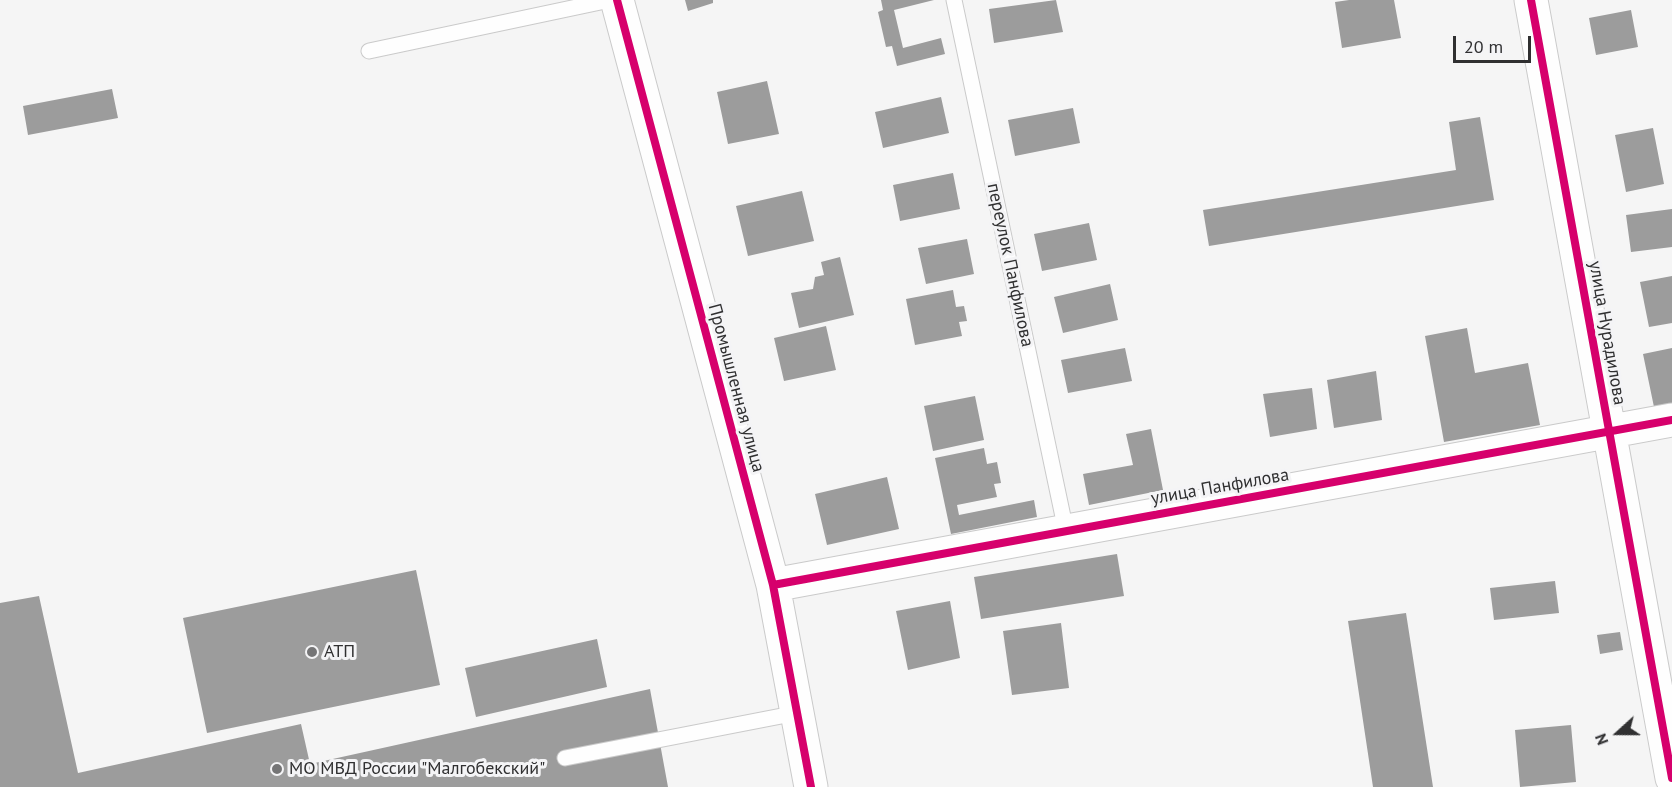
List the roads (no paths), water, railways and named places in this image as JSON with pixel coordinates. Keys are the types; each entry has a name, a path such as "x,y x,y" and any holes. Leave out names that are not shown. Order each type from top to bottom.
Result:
{"street":[{"name":"Промышленная улица","path":"616,0 773,585 811,787"},
{"name":"улица Нурадилова","path":"1532,0 1672,778"},
{"name":"улица Панфилова","path":"773,585 1672,420"}],"lane":[{"path":"369,51 610,0"},
{"name":"переулок Панфилова","path":"954,0 1066,531"},
{"path":"565,758 797,713"}],"place":[{"name":"АТП","path":"312,652"},
{"name":"МО МВД России \"Малгобекский\"","path":"277,769"}]}
